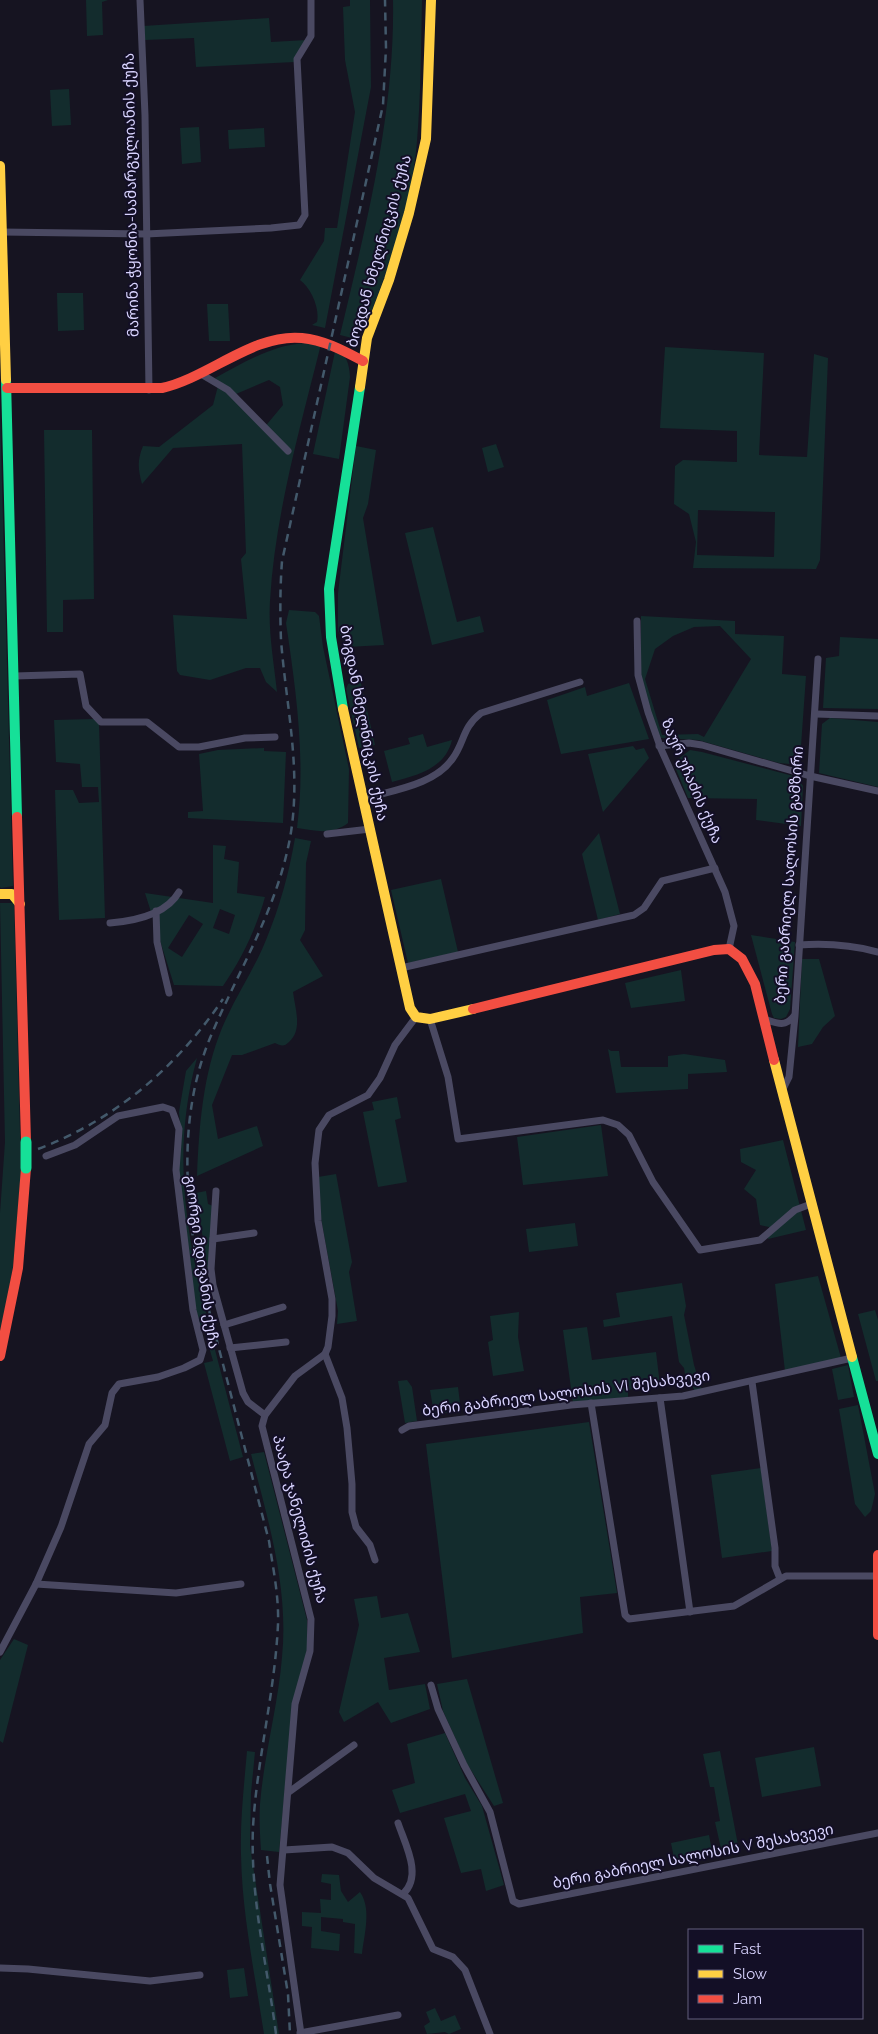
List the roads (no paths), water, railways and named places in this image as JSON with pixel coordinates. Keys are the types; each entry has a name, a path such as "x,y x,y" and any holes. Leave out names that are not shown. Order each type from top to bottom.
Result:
{"main road":[{"name":"ბოგდან ხმელნიცკის ქუჩა","path":"416,1017 410,1008 370,829 333,659 328,617 329,589 367,338 389,280 408,214 426,139 431,0"},
{"path":"0,166 3,388 15,676 26,1142 26,1168 18,1268 0,1356"},
{"path":"3,388 66,386 149,390 172,385 201,374 266,342 281,338 322,340 336,345 363,360"},
{"path":"0,894 12,894 20,904"},
{"path":"416,1017 430,1019 668,961 729,949"},
{"name":"ბერი გაბრიელ სალოსის გამზირი","path":"729,949 742,959 755,984 811,1204 878,1454"},
{"path":"878,1556 878,1635"}],"street":[{"name":"მარინა ჭყონია-სამარგულიანის ქუჩა","path":"140,0 149,390"},
{"path":"2,232 146,234 292,227 303,220 305,215 297,59 311,36 311,0"},
{"path":"201,374 228,390 288,451"},
{"name":"ზაურ უჩაძის ქუჩა","path":"637,620 638,675 659,746 725,892 734,926 729,949"},
{"name":"ბერი გაბრიელ სალოსის გამზირი","path":"782,1091 789,1077 795,1016 810,776 816,714 818,659"},
{"path":"15,676 80,674 86,706 101,722 147,722 179,747 199,747 245,738 275,737"},
{"path":"364,799 428,779 441,771 454,758 471,721 481,713 580,682"},
{"path":"816,714 878,716"},
{"path":"659,746 689,743 702,745 810,776 878,792"},
{"path":"328,834 370,829"},
{"path":"401,968 634,914 644,908 662,881 714,868"},
{"path":"110,923 132,921 156,911 176,898 179,892"},
{"path":"156,911 157,942 169,992"},
{"path":"799,945 822,943 863,948 878,952"},
{"path":"764,1019 780,1025 790,1022 795,1016"},
{"path":"216,1191 211,1269 243,1393 248,1402 265,1415 294,1376 325,1354 328,1347 332,1316 329,1275 318,1221 315,1163 316,1138 323,1121 329,1115 368,1095 380,1078 395,1045 416,1017"},
{"path":"430,1019 448,1077 458,1139 603,1120 618,1124 634,1142 653,1182 700,1250 760,1240 795,1210 811,1204"},
{"name":"გიორგი მდივანის ქუჩა","path":"0,1652 36,1584 61,1527 89,1444 105,1425 112,1393 119,1384 158,1377 184,1368 203,1356 193,1310 176,1170 179,1129 176,1117 169,1107 118,1116 75,1144 46,1156"},
{"path":"213,1239 254,1233"},
{"path":"224,1325 283,1307"},
{"path":"230,1348 286,1342"},
{"path":"325,1354 342,1398 347,1428 352,1484 352,1512 356,1527 370,1545 376,1560"},
{"name":"ბერი გაბრიელ სალოსის VI შესახვევი","path":"402,1430 409,1426 591,1403 683,1396 852,1358"},
{"path":"752,1382 775,1548 775,1566 780,1579"},
{"path":"660,1398 690,1612"},
{"path":"591,1403 625,1615 629,1620 734,1606 780,1579 795,1575 877,1576"},
{"name":"პაატა ჯანელიძის ქუჩა","path":"265,1415 262,1426 263,1435 311,1619 310,1651 295,1704 280,1885 300,2034"},
{"path":"36,1584 176,1593 241,1584"},
{"name":"ბერი გაბრიელ სალოსის V შესახვევი","path":"431,1685 438,1709 460,1757 490,1812 513,1902 520,1904 878,1833"},
{"path":"289,1792 354,1745"},
{"path":"398,1823 413,1876 411,1887 403,1894"},
{"path":"284,1850 332,1847 342,1850 358,1860 374,1878 403,1894 411,1902 433,1948 453,1957 465,1970 490,2034"},
{"path":"0,1968 28,1968 150,1981 200,1975"},
{"path":"300,2034 398,2015"}],"railway":[{"path":"276,2034 254,1879 253,1827 258,1776 276,1649 278,1624 277,1593 269,1541 198,1268 193,1239 188,1181 189,1123 200,1066 221,1012 268,912 285,859 291,832 294,808 294,760 281,640 282,561 383,105 386,48 385,0"},
{"path":"38,1149 93,1123 142,1089 186,1047 223,999"},
{"path":"267,1856 288,1994 290,2034"}]}
